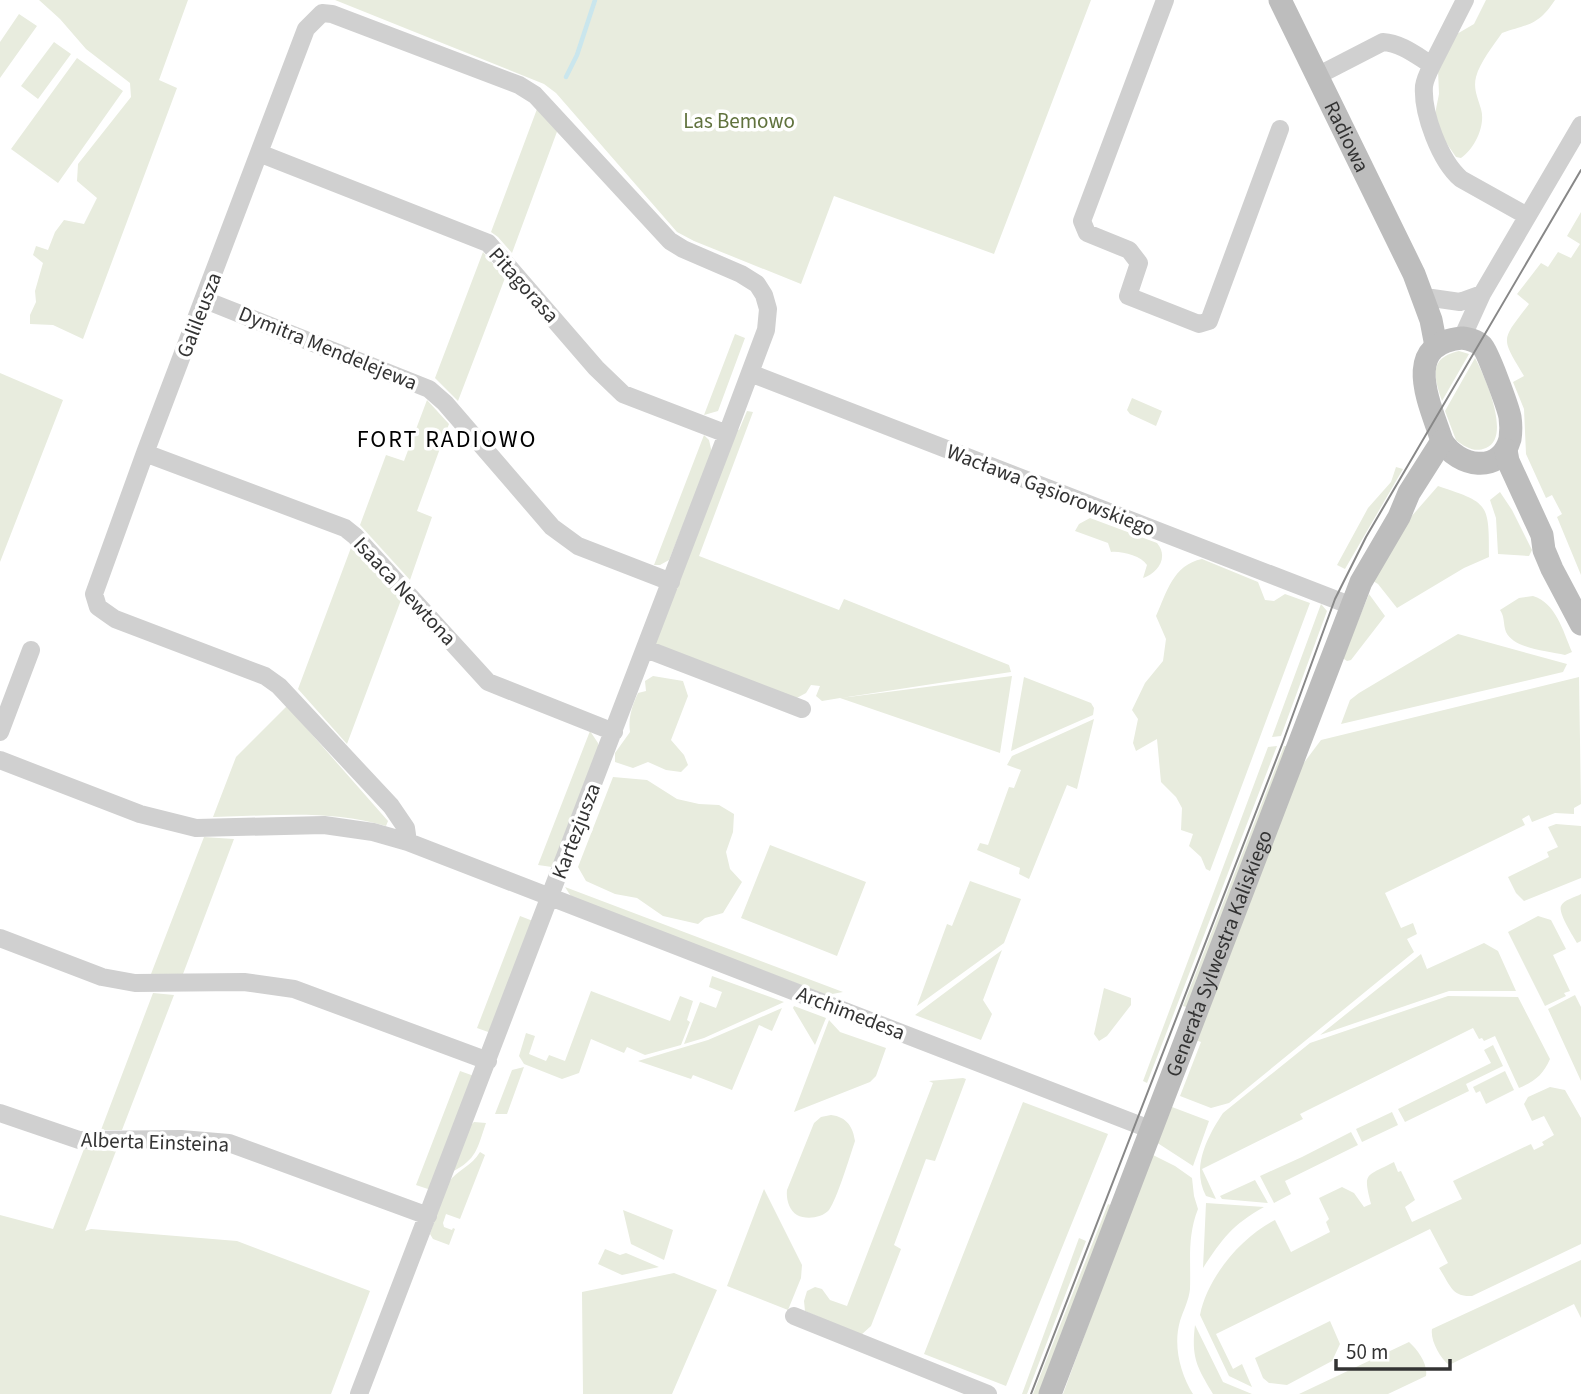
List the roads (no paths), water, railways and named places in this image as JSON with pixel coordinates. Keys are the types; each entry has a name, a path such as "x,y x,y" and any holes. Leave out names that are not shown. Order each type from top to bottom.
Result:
{"street":[{"path":"1165,0 1082,221 1087,233 1129,250 1139,263 1128,296 1199,324 1209,321 1279,129"},
{"name":"Radiowa","path":"1280,0 1414,274 1431,320 1436,346"},
{"path":"1465,0 1424,85 1437,143 1447,164 1461,179 1527,216"},
{"name":"Galileusza","path":"408,842 406,828 396,812 279,686 265,676 115,619 104,613 95,595 145,453 306,29 322,13 332,14 519,85 536,95 551,109 670,241 741,274"},
{"path":"1317,76 1383,42 1391,42 1404,48 1432,65"},
{"path":"1465,339 1482,294 1581,125"},
{"name":"Pitagorasa","path":"259,153 488,243 596,368 623,394 727,434"},
{"name":"Kartezjusza","path":"359,1394 766,330 768,309 764,295 757,284 741,274"},
{"name":"Radiowa","path":"1414,274 1465,339"},
{"path":"1432,298 1460,302 1482,294"},
{"name":"Dymitra Mendelejewa","path":"205,300 429,389 445,403 552,527 564,537 578,546 671,582"},
{"path":"1506,450 1486,463 1476,464 1454,456 1442,441 1422,376 1426,361 1436,346 1447,340 1465,339 1485,349 1510,416 1510,437 1506,450 1508,461 1542,535 1544,550"},
{"name":"Wacława Gąsiorowskiego","path":"750,373 1352,606"},
{"name":"Generała Sylwestra Kaliskiego","path":"1050,1394 1361,582 1399,517 1409,493 1442,441"},
{"name":"Isaaca Newtona","path":"145,453 345,528 488,682 614,732"},
{"name":"Generała Sylwestra Kaliskiego","path":"1399,517 1449,466 1462,460"},
{"path":"1486,463 1516,503 1534,540 1544,550 1581,624"},
{"path":"646,649 802,709"},
{"path":"0,732 30,650"},
{"name":"Archimedesa","path":"0,760 140,814 196,828 324,825 373,832 408,842 1152,1130"},
{"path":"0,938 102,977 135,983 244,982 294,989 488,1061"},
{"name":"Alberta Einsteina","path":"0,1113 79,1140 181,1139 229,1143 428,1216"},
{"path":"794,1315 988,1394"}],"waterway":[{"path":"566,77 577,55 595,0"}],"tram line":[{"path":"1031,1394 1283,742 1335,599 1366,537 1581,170"}],"district":[{"name":"FORT RADIOWO","path":"447,439"}],"park label":[{"name":"Las Bemowo","path":"739,121"}]}
